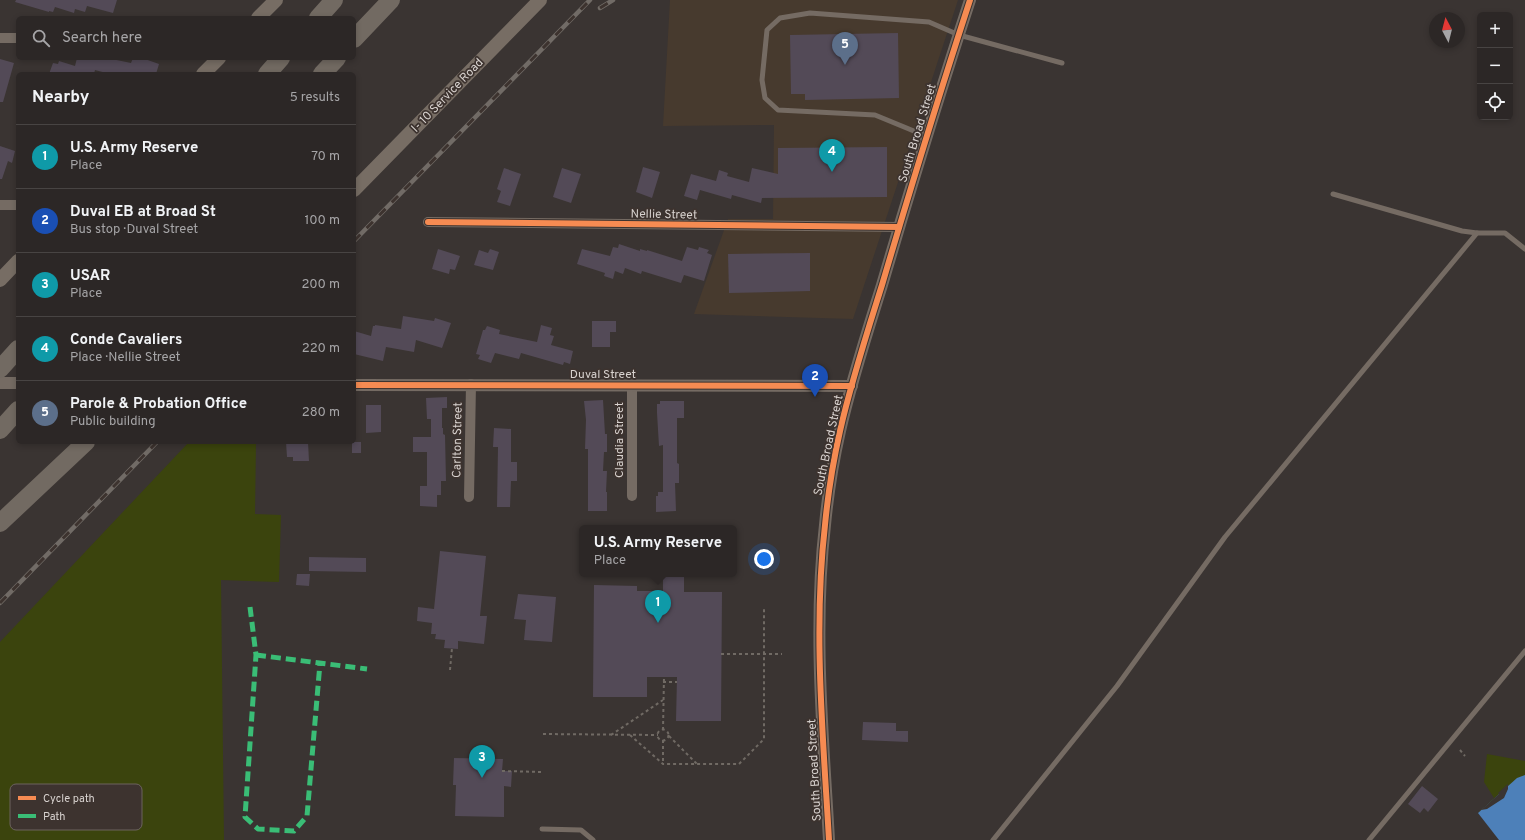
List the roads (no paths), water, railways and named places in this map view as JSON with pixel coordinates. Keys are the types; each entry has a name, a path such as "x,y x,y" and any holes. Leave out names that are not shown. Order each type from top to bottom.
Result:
{"highway":[{"path":"320,16 334,0"},
{"path":"356,37 391,0"},
{"path":"269,72 279,60"},
{"path":"324,72 335,60"},
{"path":"0,369 16,351"},
{"path":"0,430 16,412"},
{"path":"0,523 84,444"}],"main road":[{"path":"260,16 276,0"},
{"name":"I- 10 Service Road","path":"356,188 540,0"},
{"path":"205,72 217,60"},
{"path":"0,280 16,264"}],"street":[{"name":"South Broad Street","path":"829,840 820,677 820,587 824,526 831,478 840,430 852,386 899,227 970,0"},
{"path":"0,38 16,38"},
{"path":"0,205 16,205"},
{"name":"Nellie Street","path":"428,222 899,227"},
{"path":"0,383 16,383"},
{"name":"Duval Street","path":"356,385 471,384 852,386"},
{"name":"Carlton Street","path":"469,497 471,384"},
{"name":"Claudia Street","path":"632,385 632,496"},
{"path":"0,414 16,414"}],"lane":[{"path":"927,136 875,115 778,110 765,98 762,80 767,30 780,18 810,13 929,22 959,35 1062,63"},
{"path":"1333,194 1462,231 1477,233 1505,233 1525,249"},
{"path":"993,840 1117,686 1225,537 1477,233"},
{"path":"1369,840 1525,651"},
{"path":"542,829 581,830 594,840"}],"water":[{"path":"1525,775 1525,840 1499,840 1478,813 1517,778"}],"railway":[{"path":"356,239 590,0"},
{"path":"600,8 613,0"},
{"path":"0,603 155,444"}],"place":[{"name":"Parole & Probation Office","path":"845,65"},
{"name":"Conde Cavaliers","path":"832,172"},
{"name":"Duval EB at Broad St","path":"815,397"},
{"name":"U.S. Army Reserve","path":"658,623"},
{"name":"USAR","path":"482,778"}]}
